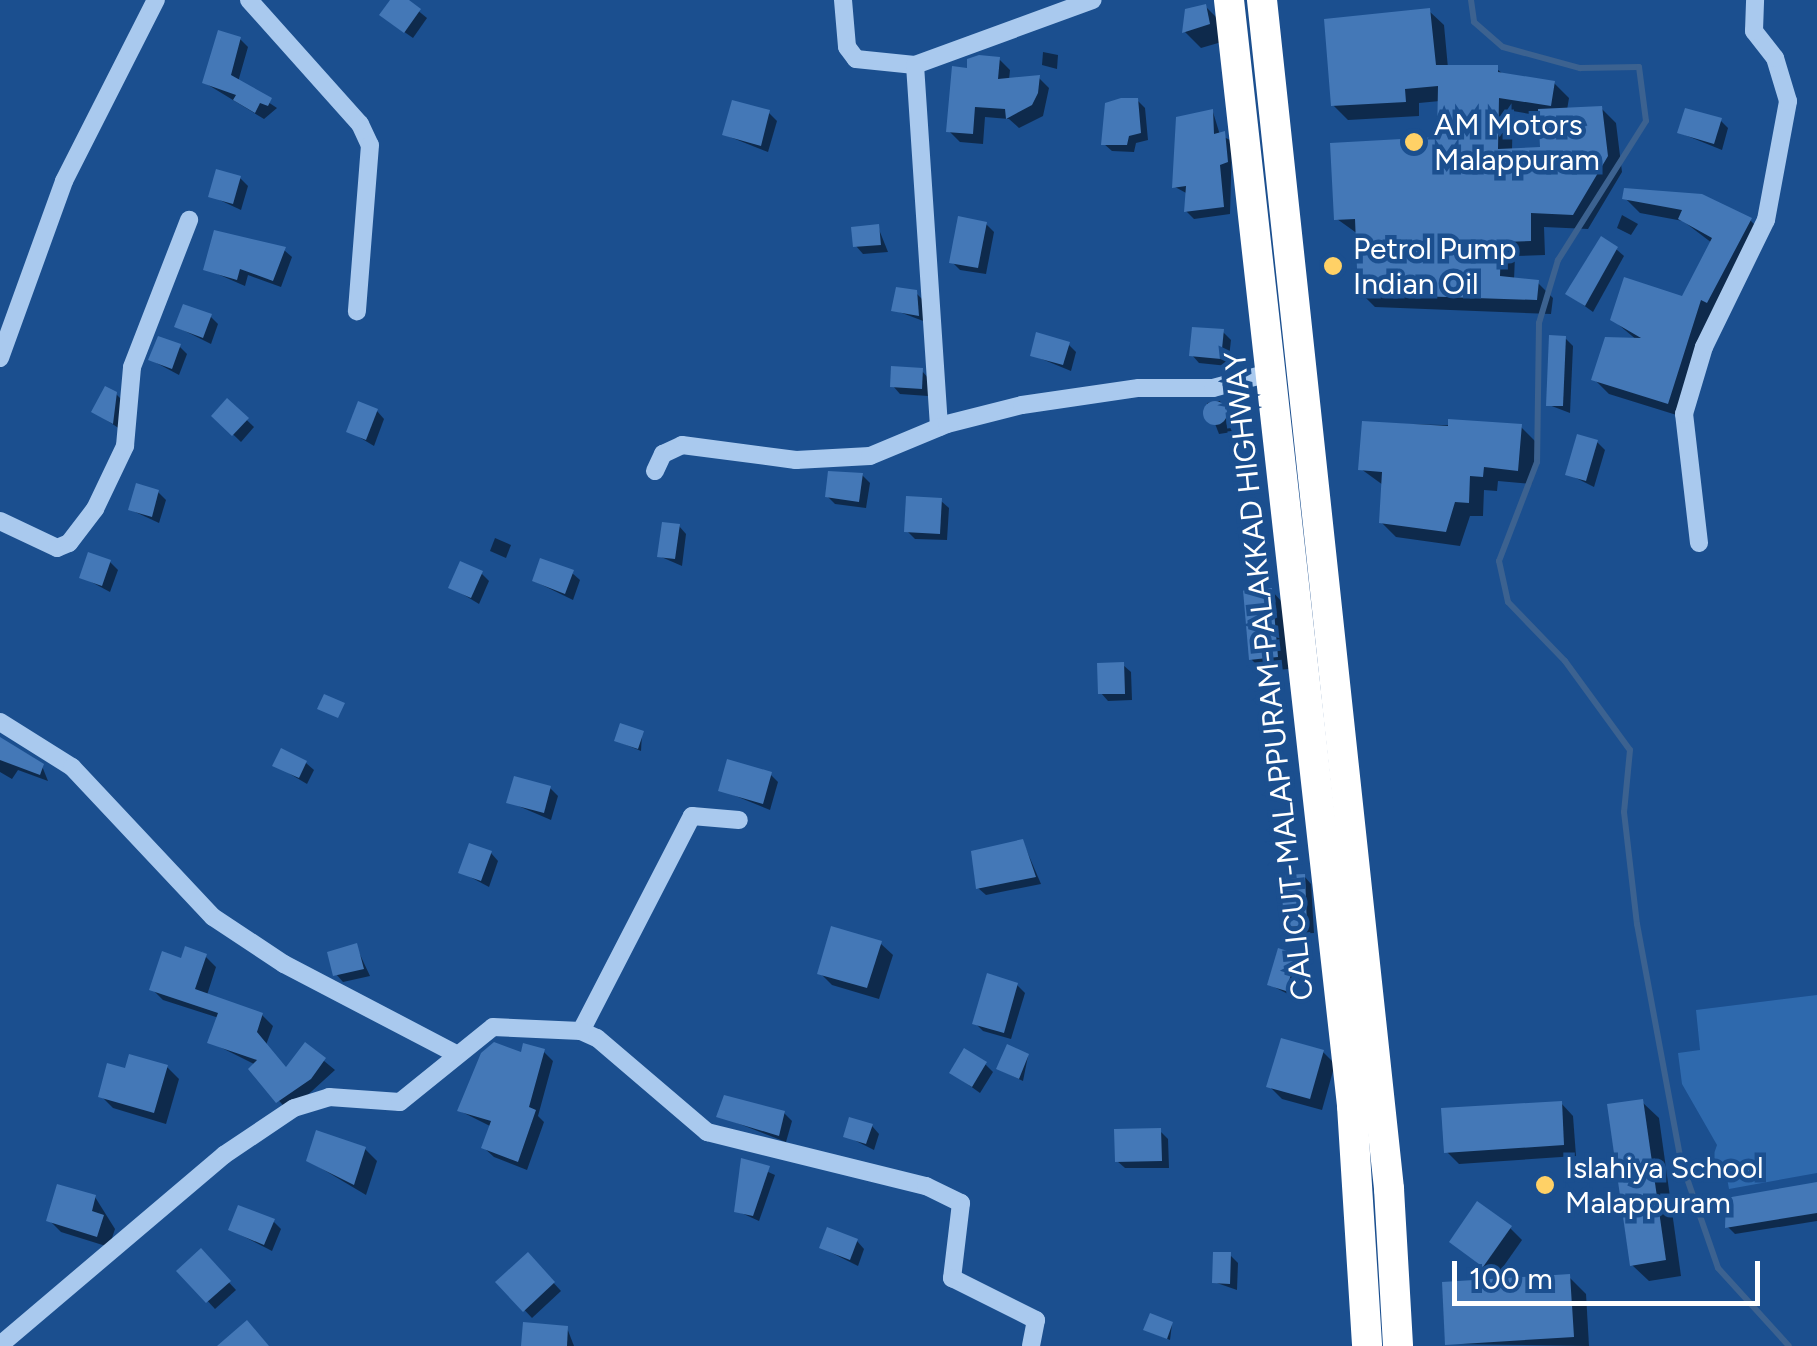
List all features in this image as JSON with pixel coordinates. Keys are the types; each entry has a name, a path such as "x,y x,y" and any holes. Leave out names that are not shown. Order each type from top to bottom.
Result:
{"highway":[{"name":"CALICUT-MALAPPURAM-PALAKKAD HIGHWAY","path":"1229,0 1352,1106 1367,1346"},
{"path":"1262,0 1387,1169 1398,1346"}],"street":[{"path":"0,358 64,181 156,0"},
{"path":"249,0 360,124 370,145 357,310"},
{"path":"843,0 847,47 856,59 915,66 1093,0"},
{"path":"1699,543 1684,414 1704,347 1766,220 1788,101 1776,58 1754,31 1755,0"},
{"path":"915,66 940,427"},
{"path":"0,522 56,548 69,543 95,509 124,446 132,367 189,220"},
{"path":"655,472 663,454 682,444 796,460 901,448 940,427 1022,405 1139,388 1212,388 1270,374"},
{"path":"0,722 72,767 213,917 284,964 456,1054"},
{"path":"581,1031 692,816 739,820"},
{"path":"0,1345 224,1156 294,1108 329,1098 400,1102 493,1027 581,1031 598,1038 707,1132 926,1186 960,1203 952,1278 1036,1320 1032,1346"}],"shaded area":[{"path":"1817,995 1817,1173 1729,1189 1727,1178 1708,1171 1717,1145 1682,1084 1678,1053 1700,1050 1696,1010"}],"building":[{"path":"390,0 409,0 421,9 404,33 379,15"},
{"path":"1206,4 1210,24 1182,33 1185,9"},
{"path":"1430,8 1436,65 1498,65 1498,72 1555,81 1551,106 1499,98 1498,149 1540,147 1538,109 1602,106 1608,156 1573,215 1531,213 1531,241 1501,242 1500,276 1539,280 1537,300 1358,294 1355,219 1334,220 1330,143 1437,137 1438,86 1405,89 1406,102 1331,106 1324,19"},
{"path":"218,30 241,37 231,75 272,98 268,106 260,103 255,113 233,100 236,95 202,83"},
{"path":"979,55 1000,57 998,79 1040,75 1038,93 1032,105 1006,119 1005,109 975,107 973,134 946,132 952,66 967,68 967,59"},
{"path":"1138,98 1141,133 1129,136 1127,145 1101,145 1105,103"},
{"path":"732,100 770,110 761,146 722,135"},
{"path":"1685,108 1722,118 1714,144 1677,133"},
{"path":"1213,109 1214,134 1225,131 1228,162 1220,165 1224,207 1184,212 1186,186 1172,188 1176,117"},
{"path":"216,169 241,176 233,204 208,197"},
{"path":"1624,188 1702,194 1752,218 1707,303 1701,300 1668,404 1591,380 1605,337 1641,338 1610,320 1624,277 1682,296 1712,238 1678,219 1682,210 1622,199"},
{"path":"958,216 987,222 978,268 949,263"},
{"path":"879,224 881,245 853,247 851,227"},
{"path":"214,230 286,247 273,281 240,269 237,280 203,270"},
{"path":"1601,236 1618,247 1585,306 1565,294"},
{"path":"896,287 917,290 919,316 891,311"},
{"path":"183,304 212,314 203,338 174,327"},
{"path":"1192,327 1224,329 1221,359 1189,356"},
{"path":"1036,332 1070,342 1063,365 1030,356"},
{"path":"1549,335 1566,336 1563,406 1546,406"},
{"path":"158,336 181,344 172,369 148,360"},
{"path":"891,366 923,368 922,389 890,387"},
{"path":"105,386 117,392 113,424 91,412"},
{"path":"227,398 249,418 232,436 211,416"},
{"path":"358,401 378,409 366,440 346,432"},
{"path":"1215,401 1227,413 1215,425 1203,413"},
{"path":"1448,419 1522,424 1518,471 1484,467 1483,477 1470,476 1469,503 1455,502 1446,532 1379,523 1382,472 1358,470 1362,421 1448,426"},
{"path":"1577,434 1598,440 1586,481 1565,475"},
{"path":"828,471 863,473 859,502 825,497"},
{"path":"136,483 159,490 152,517 128,510"},
{"path":"906,496 942,498 940,534 904,532"},
{"path":"662,522 680,524 675,559 657,557"},
{"path":"88,552 111,560 102,586 79,578"},
{"path":"540,558 574,570 565,594 532,581"},
{"path":"460,561 483,571 471,598 448,588"},
{"path":"1272,588 1278,657 1249,660 1243,590"},
{"path":"1124,662 1125,694 1098,694 1097,663"},
{"path":"324,694 345,703 338,718 317,709"},
{"path":"620,723 644,731 638,749 614,741"},
{"path":"0,737 44,764 40,775 0,760"},
{"path":"281,748 307,761 299,778 272,766"},
{"path":"727,759 772,772 763,804 718,791"},
{"path":"514,776 551,786 544,813 506,803"},
{"path":"1023,839 1036,877 976,889 971,851"},
{"path":"469,843 492,851 481,881 458,873"},
{"path":"1305,874 1307,926 1284,927 1281,875"},
{"path":"831,926 882,941 867,988 817,974"},
{"path":"357,943 364,969 333,976 327,952"},
{"path":"185,946 207,954 195,989 263,1013 257,1032 286,1067 305,1042 326,1058 311,1079 276,1103 248,1069 257,1060 207,1043 218,1013 149,990 162,951 181,958"},
{"path":"1278,948 1297,954 1286,991 1267,985"},
{"path":"987,973 1018,983 1004,1033 972,1024"},
{"path":"1281,1038 1324,1050 1310,1099 1266,1087"},
{"path":"494,1042 521,1052 523,1043 545,1049 529,1107 536,1110 518,1162 481,1148 491,1121 457,1111 481,1053"},
{"path":"1007,1044 1029,1054 1019,1079 996,1069"},
{"path":"964,1048 987,1062 972,1087 949,1073"},
{"path":"129,1054 168,1065 154,1113 98,1097 107,1063 125,1068"},
{"path":"724,1095 785,1111 779,1136 716,1117"},
{"path":"1643,1099 1666,1260 1630,1266 1607,1104"},
{"path":"1562,1101 1564,1145 1444,1153 1441,1108"},
{"path":"849,1117 873,1124 866,1144 843,1137"},
{"path":"1161,1128 1162,1161 1115,1162 1114,1129"},
{"path":"316,1130 366,1147 354,1185 306,1161"},
{"path":"741,1158 770,1166 753,1216 734,1212"},
{"path":"1817,1182 1817,1213 1725,1228 1726,1198"},
{"path":"57,1184 96,1195 92,1211 104,1215 97,1237 46,1221"},
{"path":"1477,1201 1512,1226 1483,1267 1449,1242"},
{"path":"238,1205 275,1219 264,1245 228,1230"},
{"path":"827,1227 858,1239 850,1260 819,1248"},
{"path":"201,1248 231,1281 206,1303 176,1271"},
{"path":"528,1252 555,1282 523,1312 495,1282"},
{"path":"1213,1252 1231,1252 1230,1284 1212,1283"},
{"path":"1570,1274 1574,1337 1445,1345 1442,1282"},
{"path":"1150,1313 1173,1322 1167,1339 1143,1330"},
{"path":"247,1320 269,1346 217,1346"},
{"path":"523,1322 568,1326 567,1346 521,1346"}],"waterway":[{"path":"1471,0 1474,22 1503,47 1580,68 1639,67 1646,121 1558,260 1539,323 1537,462 1499,561 1508,602 1565,661 1630,750 1624,812 1637,924 1681,1161 1718,1268 1789,1346"}],"place":[{"name":"AM Motors Malappuram","path":"1414,142"},
{"name":"Petrol Pump Indian Oil","path":"1333,266"},
{"name":"Islahiya School Malappuram","path":"1545,1185"}]}
